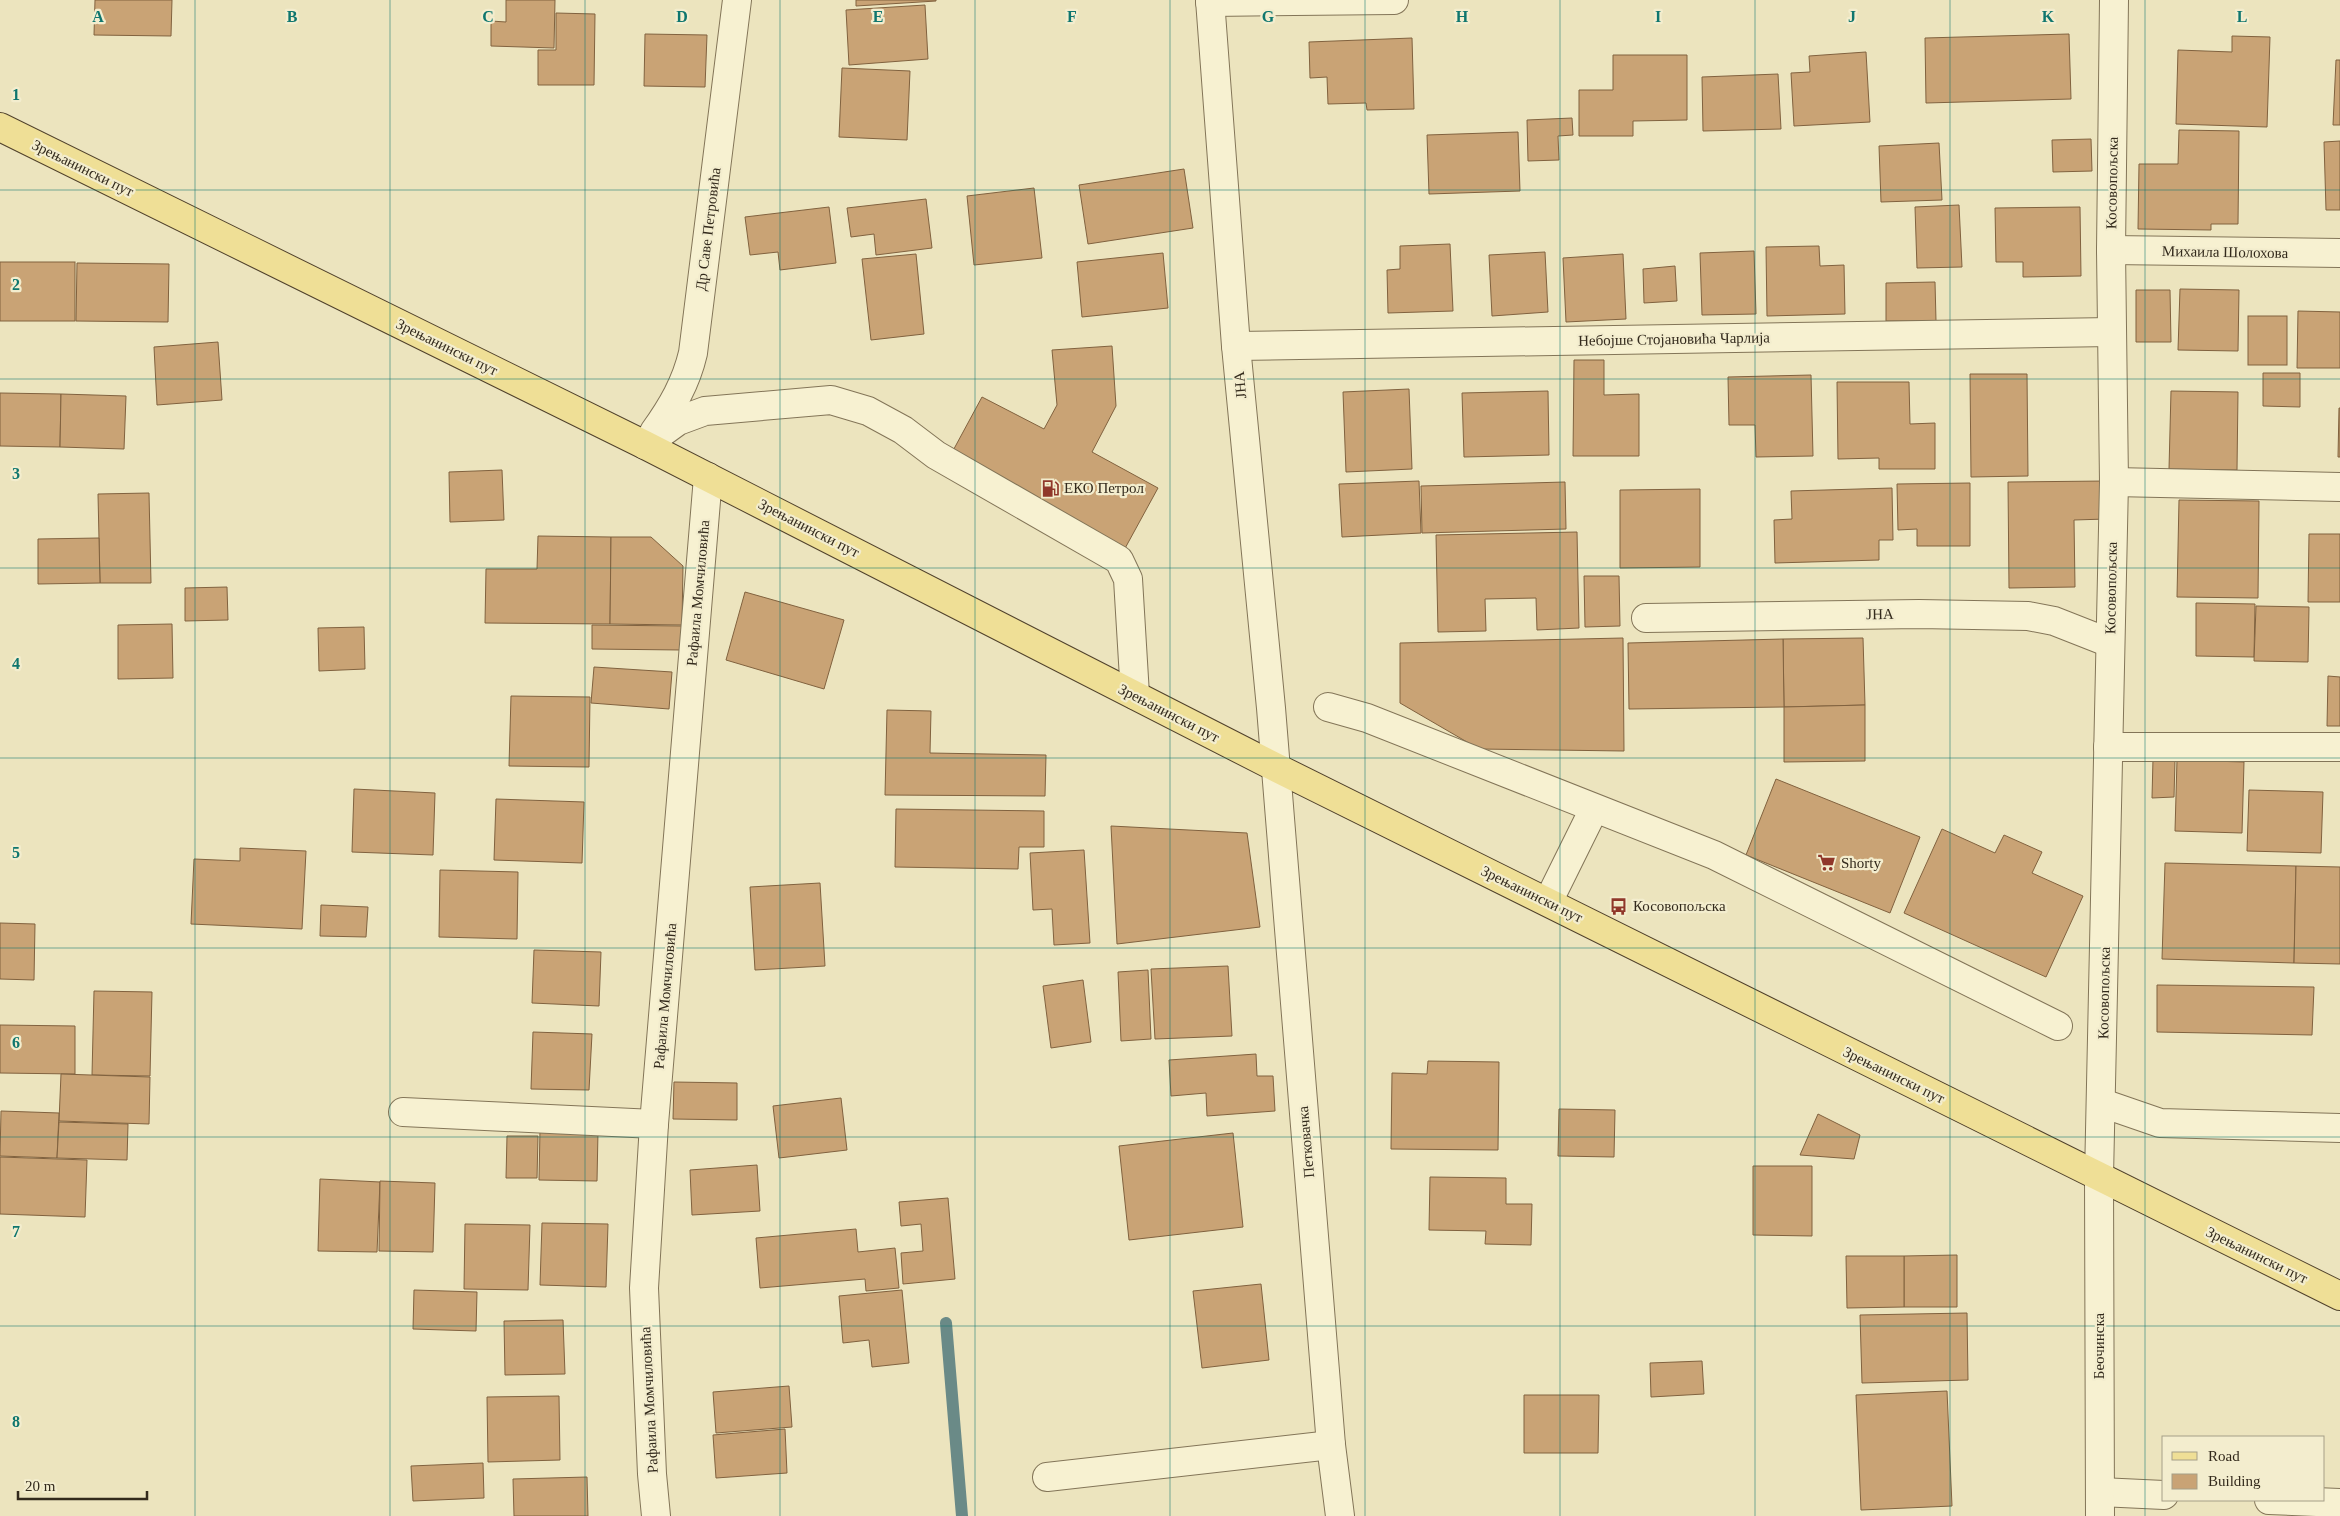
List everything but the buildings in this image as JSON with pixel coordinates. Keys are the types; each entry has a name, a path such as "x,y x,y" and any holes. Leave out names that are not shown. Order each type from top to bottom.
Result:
{"main road":[{"name":"Зрењанински пут","path":"0,127 708,477 1275,767 2340,1296"}],"street":[{"name":"Др Саве Петровића","path":"645,446 676,398 688,372 693,353 737,0"},
{"name":"ЈНА","path":"1275,767 1236,346 1210,1 1394,0"},
{"name":"Косовопољска","path":"2099,1177 2114,482 2110,250 2114,0"},
{"name":"Михаила Шолохова","path":"2110,250 2340,253"},
{"name":"Небојше Стојановића Чарлија","path":"1236,346 2111,332"},
{"path":"645,446 678,421 704,412 831,400 868,410 903,430 936,455 1119,560 1128,579 1135,696"},
{"name":"Рафаила Момчиловића","path":"656,1516 652,1474 644,1288 654,1124 708,477"},
{"path":"2114,482 2340,487"},
{"name":"ЈНА","path":"1646,618 1919,614 2028,616 2054,621 2110,643"},
{"path":"1328,706 1367,718 1594,809 1714,854 2058,1026"},
{"path":"2108,747 2340,747"},
{"name":"Петковачка","path":"1275,767 1331,1445 1340,1516"},
{"path":"1548,902 1594,809"},
{"path":"2102,1103 2160,1123 2340,1128"},
{"path":"403,1112 654,1124"},
{"name":"Беочинска","path":"2099,1177 2100,1504"},
{"path":"1047,1477 1331,1445"},
{"path":"2100,1504 2162,1495"},
{"path":"2293,1501 2340,1503"}],"waterway":[{"path":"946,1323 962,1516"}],"place":[{"name":"ЕКО Петрол","path":"1050,488"},
{"name":"Shorty","path":"1827,863"},
{"name":"Косовопољска","path":"1619,906"}]}
